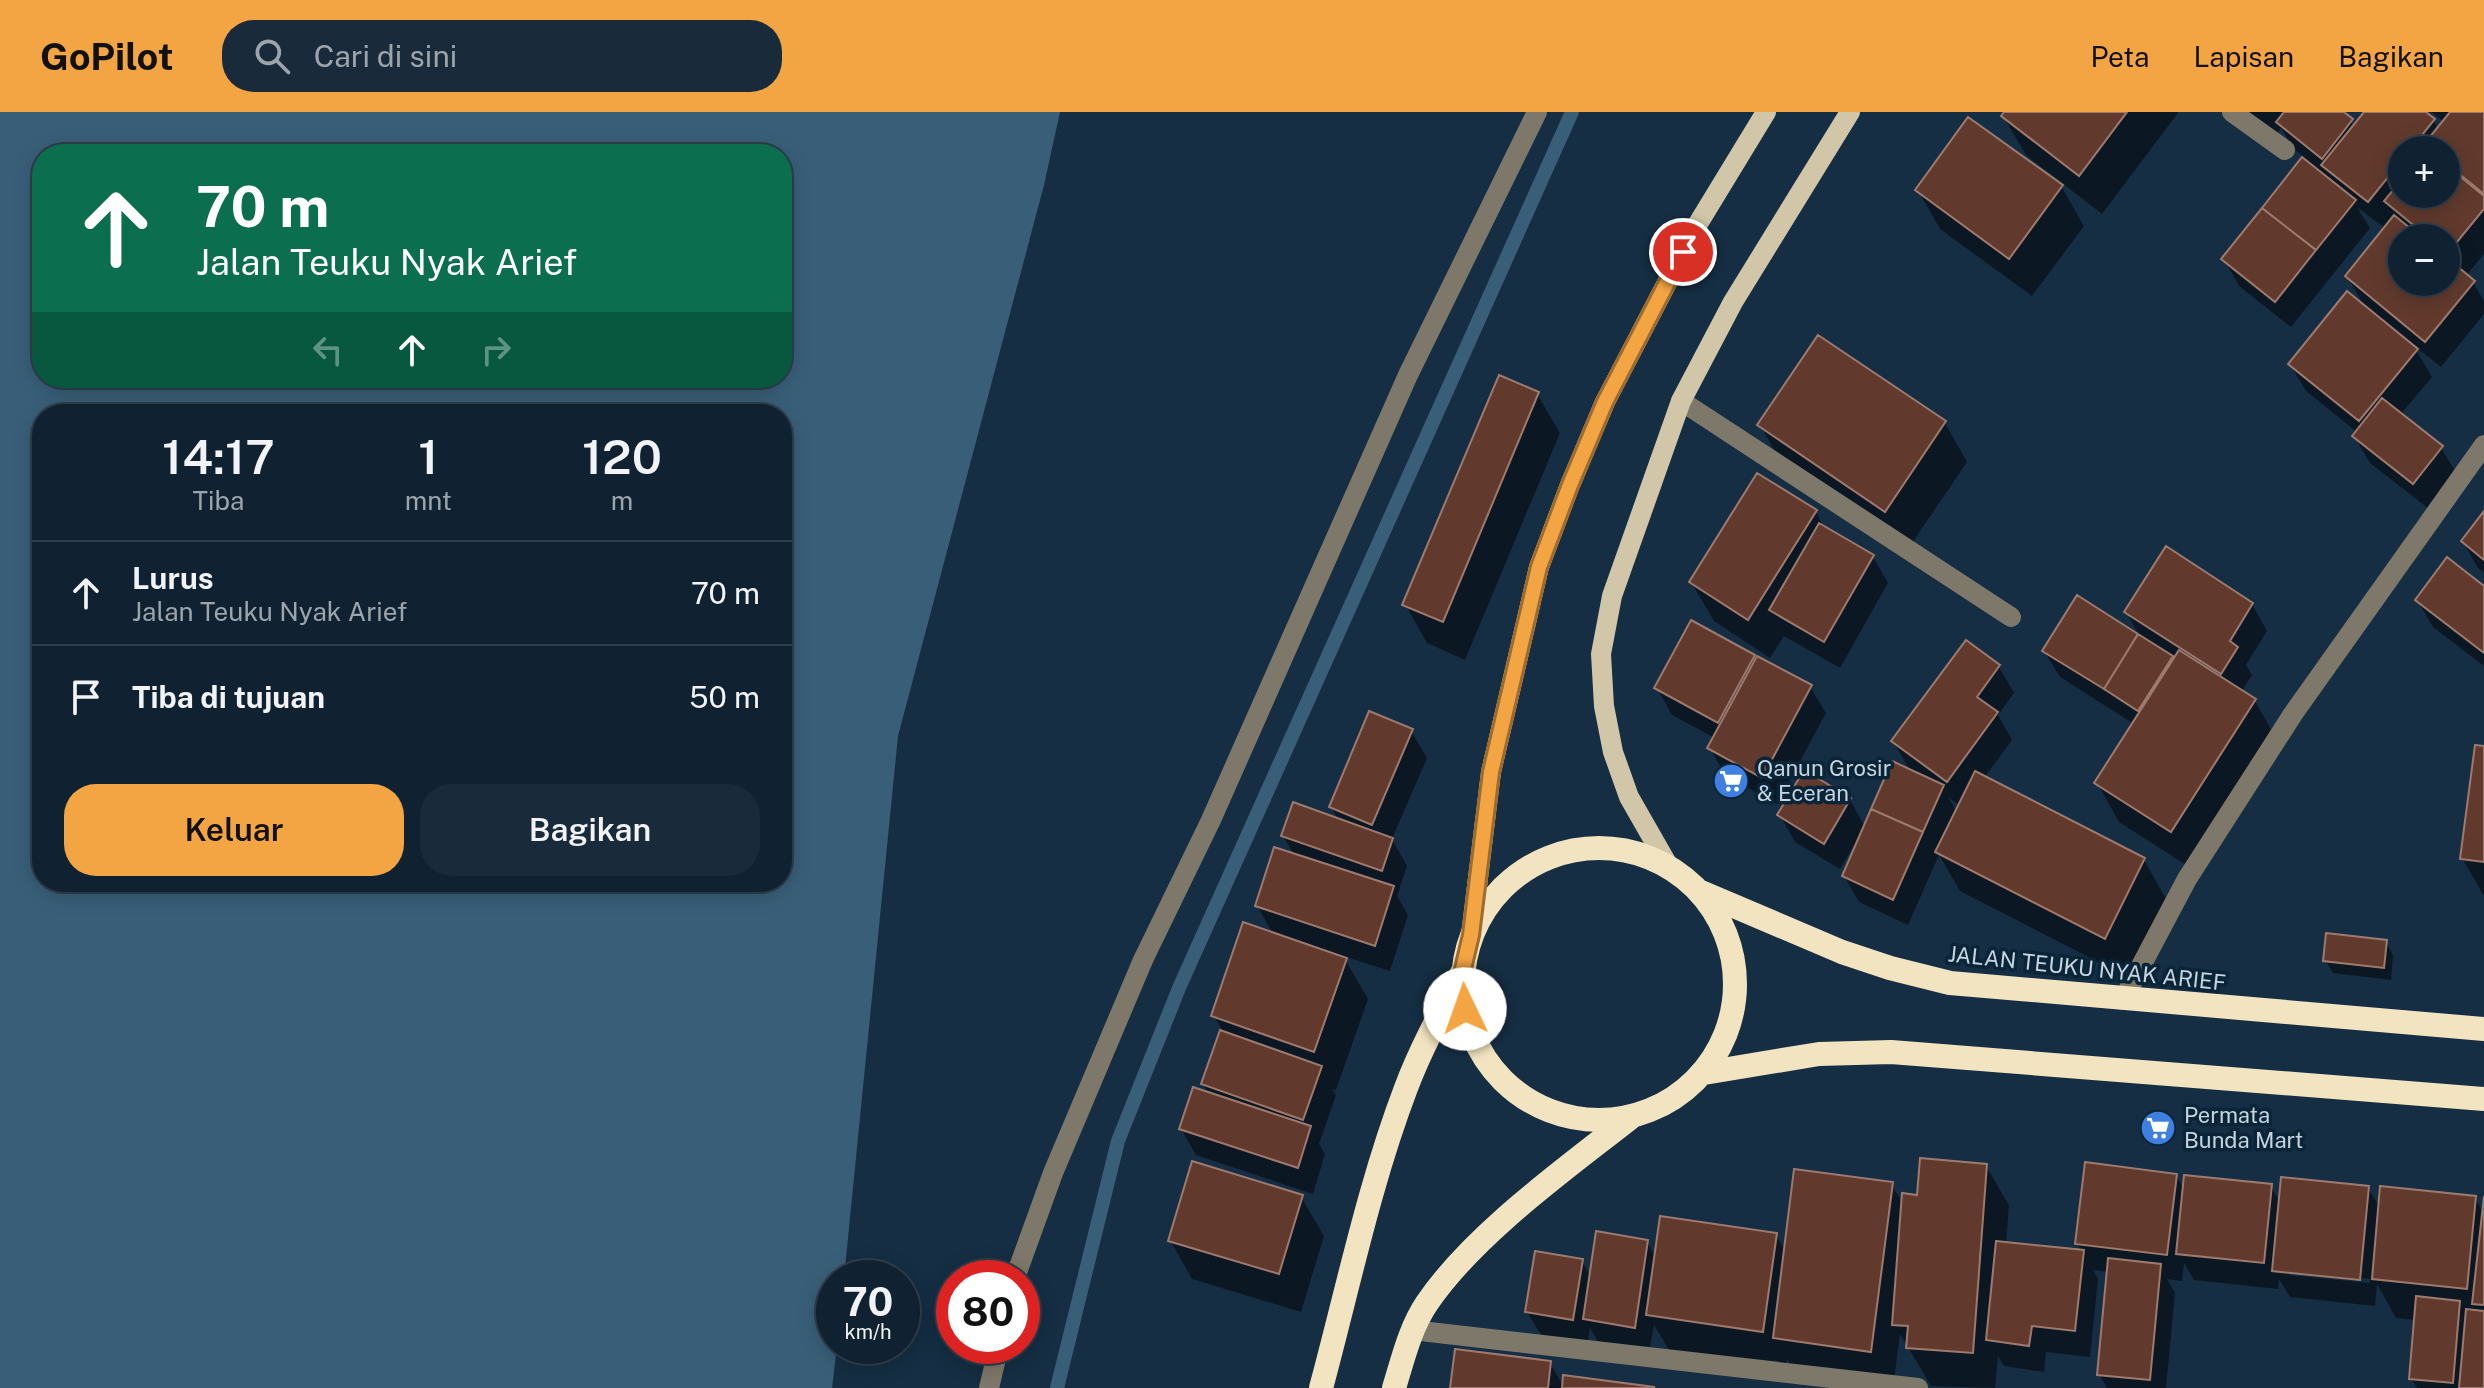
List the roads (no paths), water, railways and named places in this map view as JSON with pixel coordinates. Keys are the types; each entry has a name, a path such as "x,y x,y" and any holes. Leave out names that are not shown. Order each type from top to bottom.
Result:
{"highway":[{"path":"1321,1388 1379,1170 1406,1088 1431,1031 1462,973 1471,935 1490,900 1518,872 1554,854 1593,847 1632,851 1669,867 1701,892 1722,925 1734,962 1735,1002 1725,1040 1704,1073 1683,1093 1658,1108 1630,1118 1593,1121 1557,1114 1524,1098 1496,1074 1476,1044 1465,1009 1462,973"},
{"name":"JALAN TEUKU NYAK ARIEF","path":"1701,892 1842,952 1950,983 2484,1029"},
{"path":"1704,1073 1819,1054 1891,1052 2484,1099"},
{"path":"1394,1388 1412,1330 1426,1304 1446,1278 1498,1225 1630,1118"}],"main road":[{"path":"1471,935 1491,772 1539,567 1605,402 1696,227 1766,112"},
{"path":"1669,867 1629,797 1613,752 1604,706 1601,654 1612,596 1681,401 1733,302 1850,112"}],"street":[{"path":"1022,1260 1053,1173 1143,960 1211,820 1408,375 1537,112"},
{"path":"2232,112 2285,150"},
{"path":"1681,401 2011,617"},
{"path":"2123,1000 2187,879 2277,740 2484,445"},
{"path":"1412,1330 1918,1388"},
{"path":"989,1388 995,1364"}],"water":[{"path":"0,112 1060,112 1044,185 898,736 846,1260 816,1260 816,1364 835,1364 832,1388 0,1388"}],"waterway":[{"path":"1057,1388 1118,1141 1179,988 1572,112"}],"place":[{"name":"Qanun Grosir & Eceran","path":"1731,781"},
{"name":"Permata Bunda Mart","path":"2158,1128"}]}
